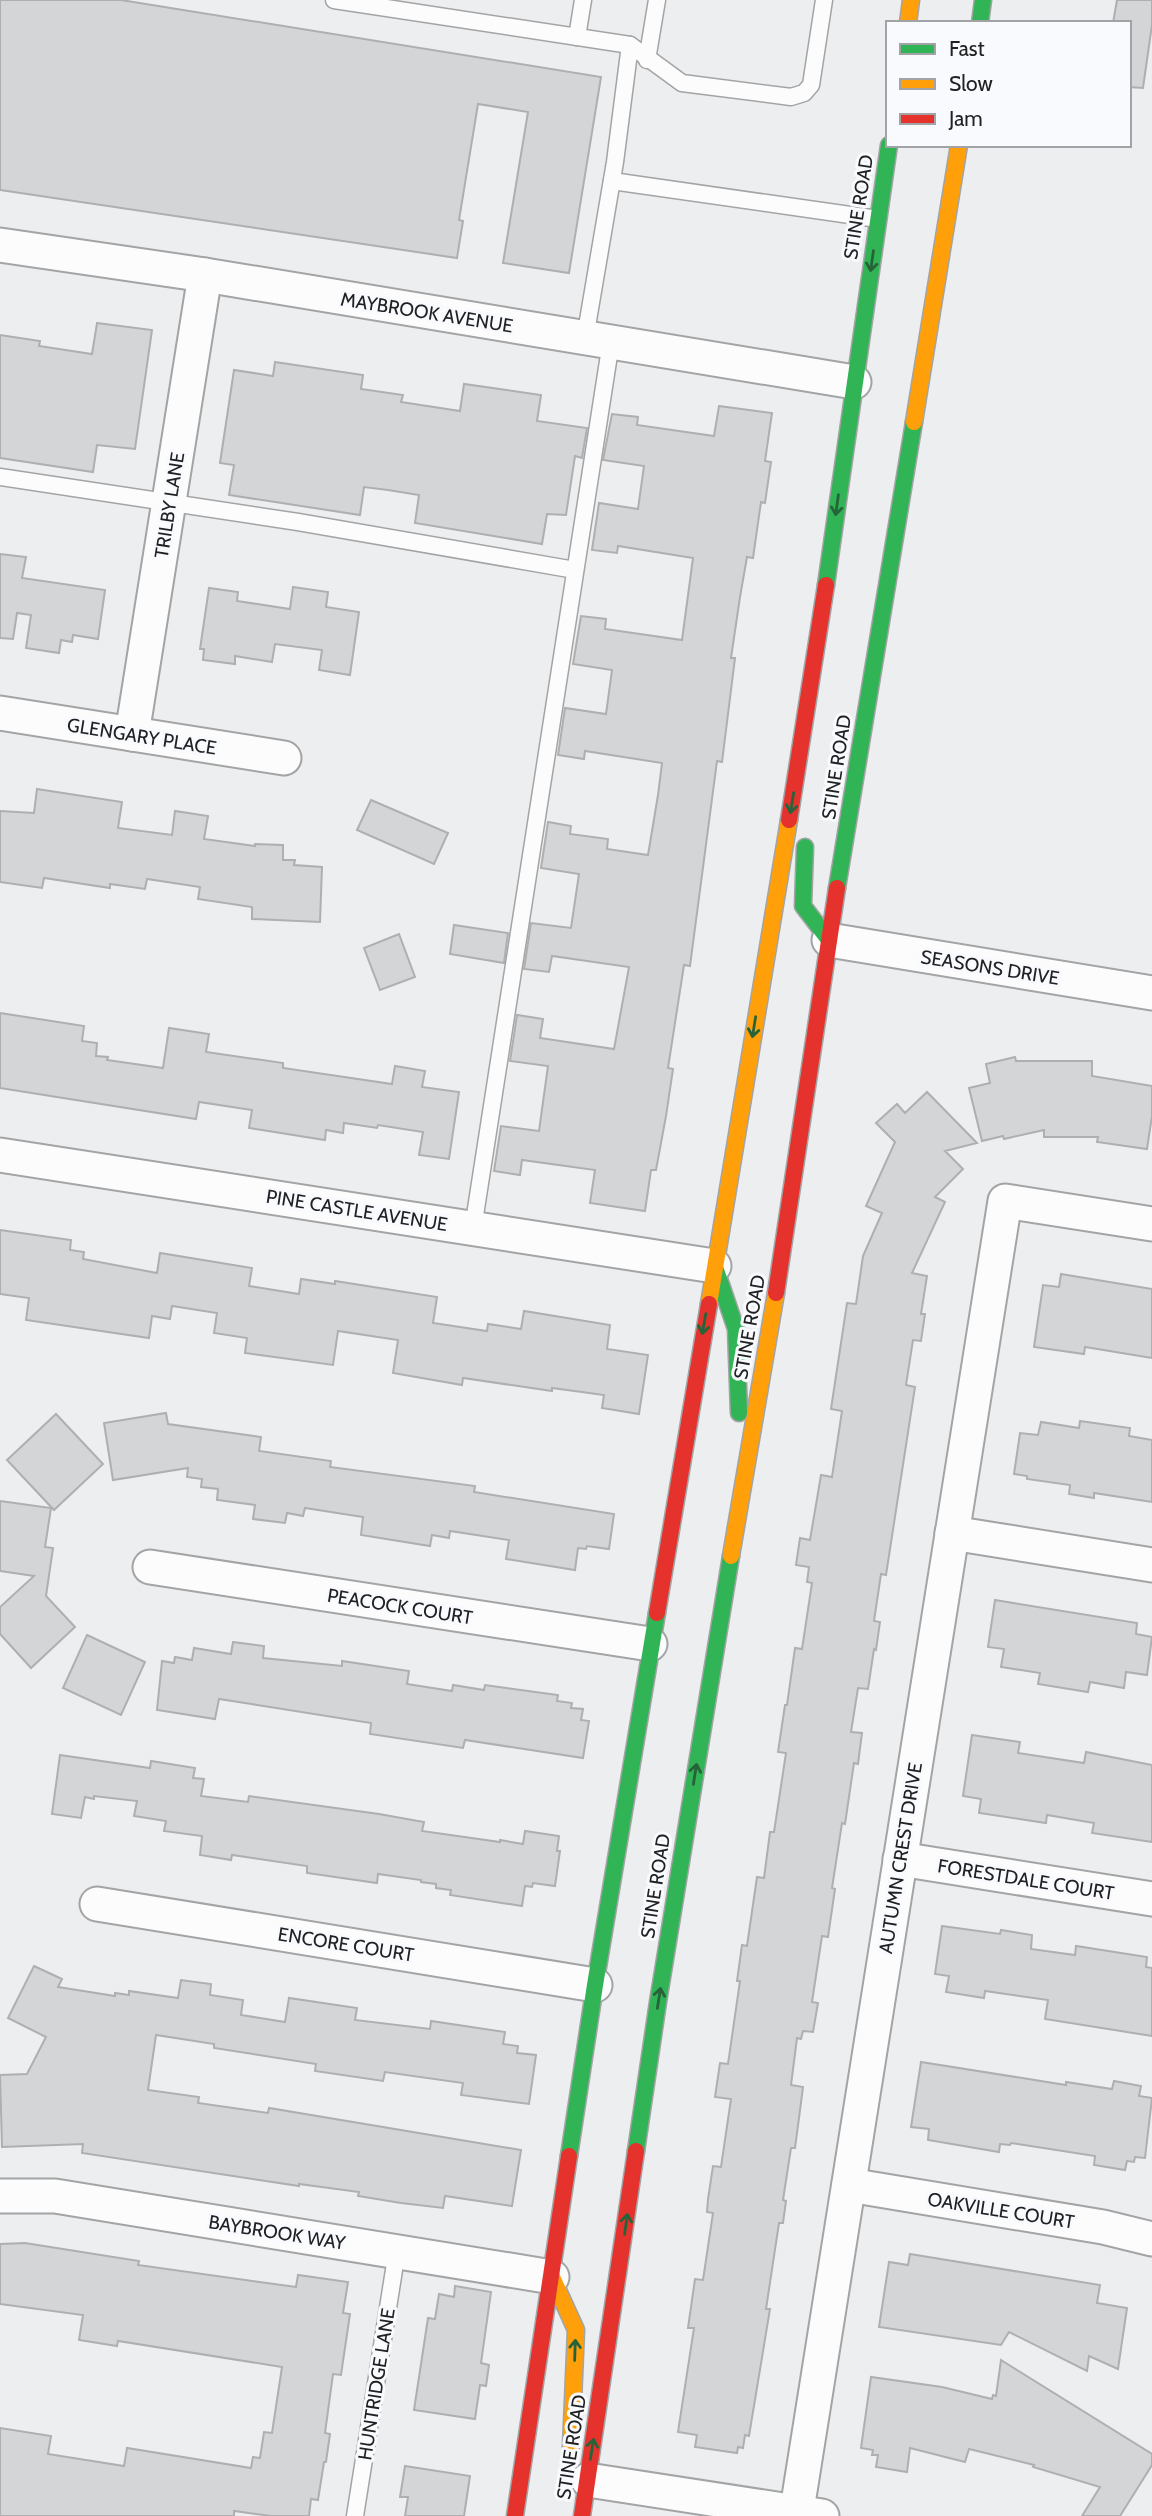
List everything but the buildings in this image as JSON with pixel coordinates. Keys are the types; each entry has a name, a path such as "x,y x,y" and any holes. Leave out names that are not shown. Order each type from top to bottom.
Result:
{"main road":[{"path":"908,21 911,0"},
{"path":"980,21 984,0"},
{"name":"STINE ROAD","path":"515,2516 595,1985 650,1644 812,684 889,147"},
{"name":"STINE ROAD","path":"582,2516 576,2477 778,1283 829,940 959,147"},
{"path":"807,809 812,684"},
{"path":"806,836 803,906 829,940"},
{"path":"714,1266 736,1329 742,1492"},
{"path":"552,2277 576,2330 576,2477 569,2516"}],"street":[{"name":"MAYBROOK AVENUE","path":"0,245 205,275 853,383"},
{"name":"TRILBY LANE","path":"132,734 205,275"},
{"name":"GLENGARY PLACE","path":"0,713 284,758"},
{"name":"SEASONS DRIVE","path":"829,940 1152,993"},
{"name":"PINE CASTLE AVENUE","path":"0,1155 714,1266"},
{"name":"AUTUMN CREST DRIVE","path":"805,2515 849,2185 1005,1201 1152,1224"},
{"path":"952,1533 1152,1565"},
{"name":"PEACOCK COURT","path":"150,1567 650,1644"},
{"name":"FORESTDALE COURT","path":"900,1859 1152,1899"},
{"name":"ENCORE COURT","path":"97,1904 595,1985"},
{"name":"OAKVILLE COURT","path":"849,2185 1103,2227 1152,2239"},
{"name":"BAYBROOK WAY","path":"0,2196 55,2196 552,2277"},
{"path":"576,2477 805,2515"}],"lane":[{"path":"334,0 630,45 682,83 791,97 804,93 811,85 824,0"},
{"path":"577,37 583,0"},
{"path":"648,60 657,0"},
{"path":"473,1228 575,570 612,181 630,45"},
{"path":"612,181 878,219"},
{"path":"0,477 169,502 575,570"},
{"name":"HUNTRIDGE LANE","path":"355,2516 397,2251"}],"traffic: fast":[{"path":"980,21 983,0"},
{"path":"826,585 889,147"},
{"path":"837,888 914,422"},
{"path":"805,847 803,906 829,940"},
{"path":"716,1270 736,1329 739,1413"},
{"path":"636,2151 731,1556"},
{"path":"569,2156 657,1613"}],"traffic: slow":[{"path":"908,21 911,0"},
{"path":"914,422 959,147"},
{"path":"709,1304 789,820"},
{"path":"731,1556 776,1293"},
{"path":"552,2277 576,2330 571,2447"}],"traffic: jam":[{"path":"789,820 826,585"},
{"path":"776,1293 837,888"},
{"path":"657,1613 709,1304"},
{"path":"582,2516 636,2151"},
{"path":"515,2516 569,2156"}]}
